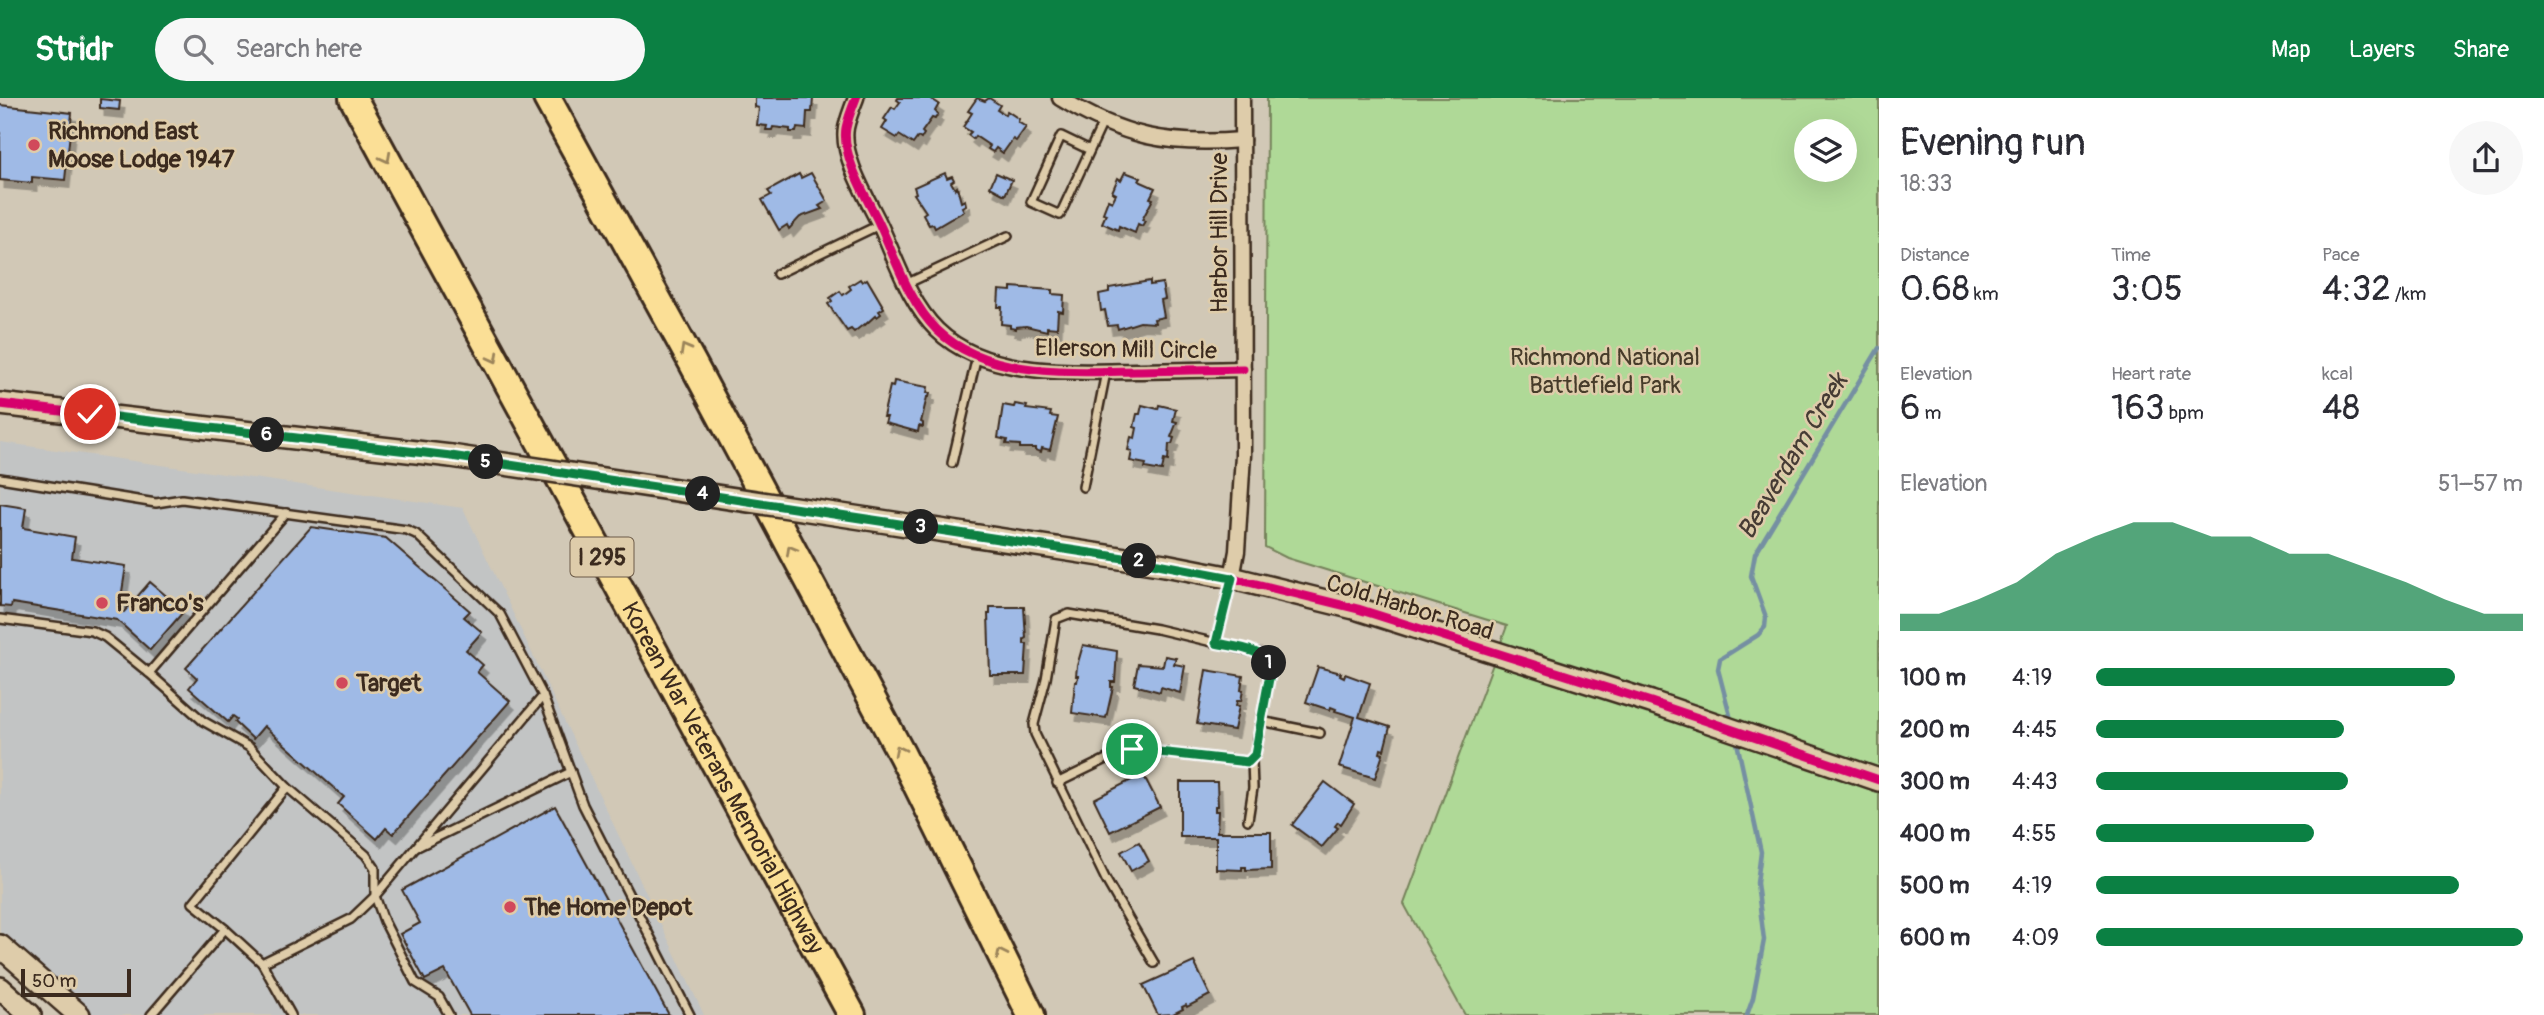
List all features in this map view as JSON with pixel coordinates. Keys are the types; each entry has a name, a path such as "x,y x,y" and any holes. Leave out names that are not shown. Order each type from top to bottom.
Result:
{"highway":[{"name":"Korean War Veterans Memorial Highway","path":"353,98 852,1015"},
{"path":"547,98 896,744 1031,1015"}],"main road":[{"name":"Cold Harbor Road","path":"0,404 451,456 1137,560 1232,578 1359,609 1651,702 1879,780"},
{"path":"0,946 79,1015"},
{"path":"0,988 30,1015"}],"street":[{"name":"Ellerson Mill Circle","path":"856,98 845,131 846,149 906,284 938,331 960,348 978,356 1046,371 1243,369"},
{"name":"Harbor Hill Drive","path":"1232,578 1237,551 1243,455 1242,98"},
{"path":"1069,100 1103,122 1127,132 1176,141 1242,140"}],"lane":[{"path":"1090,150 1061,136 1031,202 1060,215 1103,122"},
{"path":"778,274 880,225"},
{"path":"906,284 1008,236"},
{"path":"953,463 978,356"},
{"path":"1083,487 1107,371"},
{"path":"0,478 156,503 181,499 407,530 416,534 500,614 542,696 583,805 690,1015"},
{"path":"149,673 286,513"},
{"path":"1216,643 1232,578"},
{"path":"1154,963 1105,880 1035,734 1034,724 1046,679 1056,619 1069,614 1157,629 1259,653 1268,660 1271,668 1252,760 1253,788 1248,820"},
{"path":"0,619 92,631 105,637 203,721 249,747 287,787 366,855 375,868 375,896 384,921 415,982 439,997 449,1015"},
{"path":"262,963 351,919 375,896 542,696"},
{"path":"1261,721 1320,733"},
{"path":"1057,783 1132,749 1248,762 1252,760"},
{"path":"414,849 570,772"},
{"path":"287,787 193,903 262,963 291,1015"},
{"path":"151,1015 225,929"}],"shaded area":[{"path":"0,442 463,508 704,1015 85,1015 0,932"}],"green space":[{"name":"Richmond National Battlefield Park","path":"1267,98 1879,98 1879,1015 1465,1015 1404,904 1507,626 1287,558 1265,547"}],"building":[{"path":"755,98 813,98 812,112 807,112 806,129 797,128 796,132 790,132 790,129 773,127 772,130 766,130 767,126 757,125 759,108 755,107"},
{"path":"898,98 930,98 939,104 935,119 932,118 922,132 924,134 921,139 918,137 913,144 882,129 887,121 884,119 892,107 895,109 900,102"},
{"path":"977,98 985,101 989,98 1000,105 997,110 1005,115 1007,111 1026,127 1003,153 996,148 993,152 988,149 990,146 975,136 973,139 968,135 971,132 963,127 972,113 968,111"},
{"path":"100,99 120,101 119,110 100,108"},
{"name":"Richmond East Moose Lodge 1947","path":"0,105 72,113 65,180 32,177 32,183 0,180"},
{"path":"1125,172 1141,178 1139,181 1155,188 1150,198 1153,199 1142,220 1145,221 1142,226 1138,224 1135,233 1102,223 1108,200 1112,202 1116,194 1112,192 1118,178 1121,180"},
{"path":"811,173 827,201 819,206 822,209 800,217 789,229 787,225 779,230 762,200 771,195 768,191 799,174 801,178"},
{"path":"945,173 947,178 952,176 954,180 951,182 955,189 957,187 961,202 965,200 966,205 962,207 964,211 935,228 933,224 929,225 923,214 926,212 914,194 914,187"},
{"path":"996,173 1012,180 1005,195 990,187"},
{"path":"860,279 862,282 867,279 884,308 879,311 881,314 854,332 851,329 847,331 828,304 832,301 830,298 840,291 843,295 851,289 849,286"},
{"path":"1150,281 1150,285 1162,283 1164,317 1154,319 1155,323 1140,322 1118,329 1117,325 1108,326 1105,310 1101,311 1099,294 1109,292 1109,288"},
{"path":"1011,287 1052,290 1052,294 1064,295 1063,312 1058,311 1057,328 1047,327 1047,331 1026,326 1016,329 1001,324 999,290 1011,291"},
{"path":"894,381 928,387 927,393 930,393 921,422 923,427 919,426 918,432 885,423 887,417 883,417 890,386 893,387"},
{"path":"1015,404 1027,406 1026,409 1051,412 1050,416 1058,417 1050,450 1042,448 1041,452 1035,448 1020,448 1020,445 1006,444 1007,440 998,438 1003,405 1014,407"},
{"path":"1142,405 1158,409 1159,405 1176,409 1173,421 1177,422 1171,437 1174,438 1172,444 1169,444 1168,461 1164,460 1162,471 1145,468 1146,464 1130,461 1132,451 1128,450 1131,437 1135,438 1137,428 1134,427"},
{"path":"0,504 26,508 23,528 75,537 72,558 126,566 119,611 124,612 150,582 184,611 150,650 117,620 12,603 11,607 0,606"},
{"name":"Target","path":"311,527 386,538 470,611 464,617 482,632 466,650 483,665 477,672 510,701 393,834 386,828 377,839 338,804 344,797 264,726 253,739 235,722 237,719 233,716 228,722 189,688 197,678 186,668"},
{"path":"990,607 1024,607 1024,644 1027,644 1025,675 990,675"},
{"path":"1083,645 1117,651 1115,682 1111,682 1113,687 1106,718 1072,713 1077,666"},
{"path":"1165,656 1176,658 1174,664 1185,666 1180,693 1161,687 1160,692 1134,685 1138,664 1163,666"},
{"path":"1318,667 1370,683 1359,717 1390,727 1384,750 1381,749 1380,753 1383,754 1375,778 1339,767 1355,717 1335,711 1336,709 1331,707 1330,710 1306,702"},
{"path":"1206,670 1243,676 1243,690 1241,701 1237,701 1236,706 1239,706 1234,730 1197,724"},
{"path":"1143,774 1160,807 1110,832 1094,799"},
{"path":"1180,782 1217,782 1217,832 1271,832 1271,869 1216,869 1216,837 1180,837"},
{"path":"1325,782 1354,804 1341,824 1338,822 1335,826 1338,828 1322,847 1292,825"},
{"name":"The Home Depot","path":"555,806 669,1015 470,1015 445,970 425,980 400,934 420,923 402,890"},
{"path":"1139,842 1149,861 1131,871 1121,852"},
{"path":"1194,962 1210,995 1182,1007 1183,1009 1173,1014 1158,1015 1143,985"}],"waterway":[{"name":"Beaverdam Creek","path":"1732,723 1718,669 1720,659 1758,635 1765,627 1766,617 1751,576 1755,554 1879,348"},
{"name":"Beaverdam Creek","path":"1736,738 1761,852 1757,883 1764,940 1747,1015"}],"cycle path":[{"path":"856,98 845,139 856,177 918,306 937,330 957,346 980,357 1031,369 1243,369"},
{"path":"0,404 451,456 1137,560 1232,578 1358,609 1651,702 1879,780"}],"place":[{"name":"Richmond East Moose Lodge 1947","path":"34,145"},
{"name":"Franco's","path":"102,603"},
{"name":"Target","path":"342,683"},
{"name":"The Home Depot","path":"510,907"}],"route":[{"path":"90,414 451,456 1137,560 1232,578 1216,643 1259,653 1268,660 1271,668 1255,755 1248,762 1132,749"}]}
